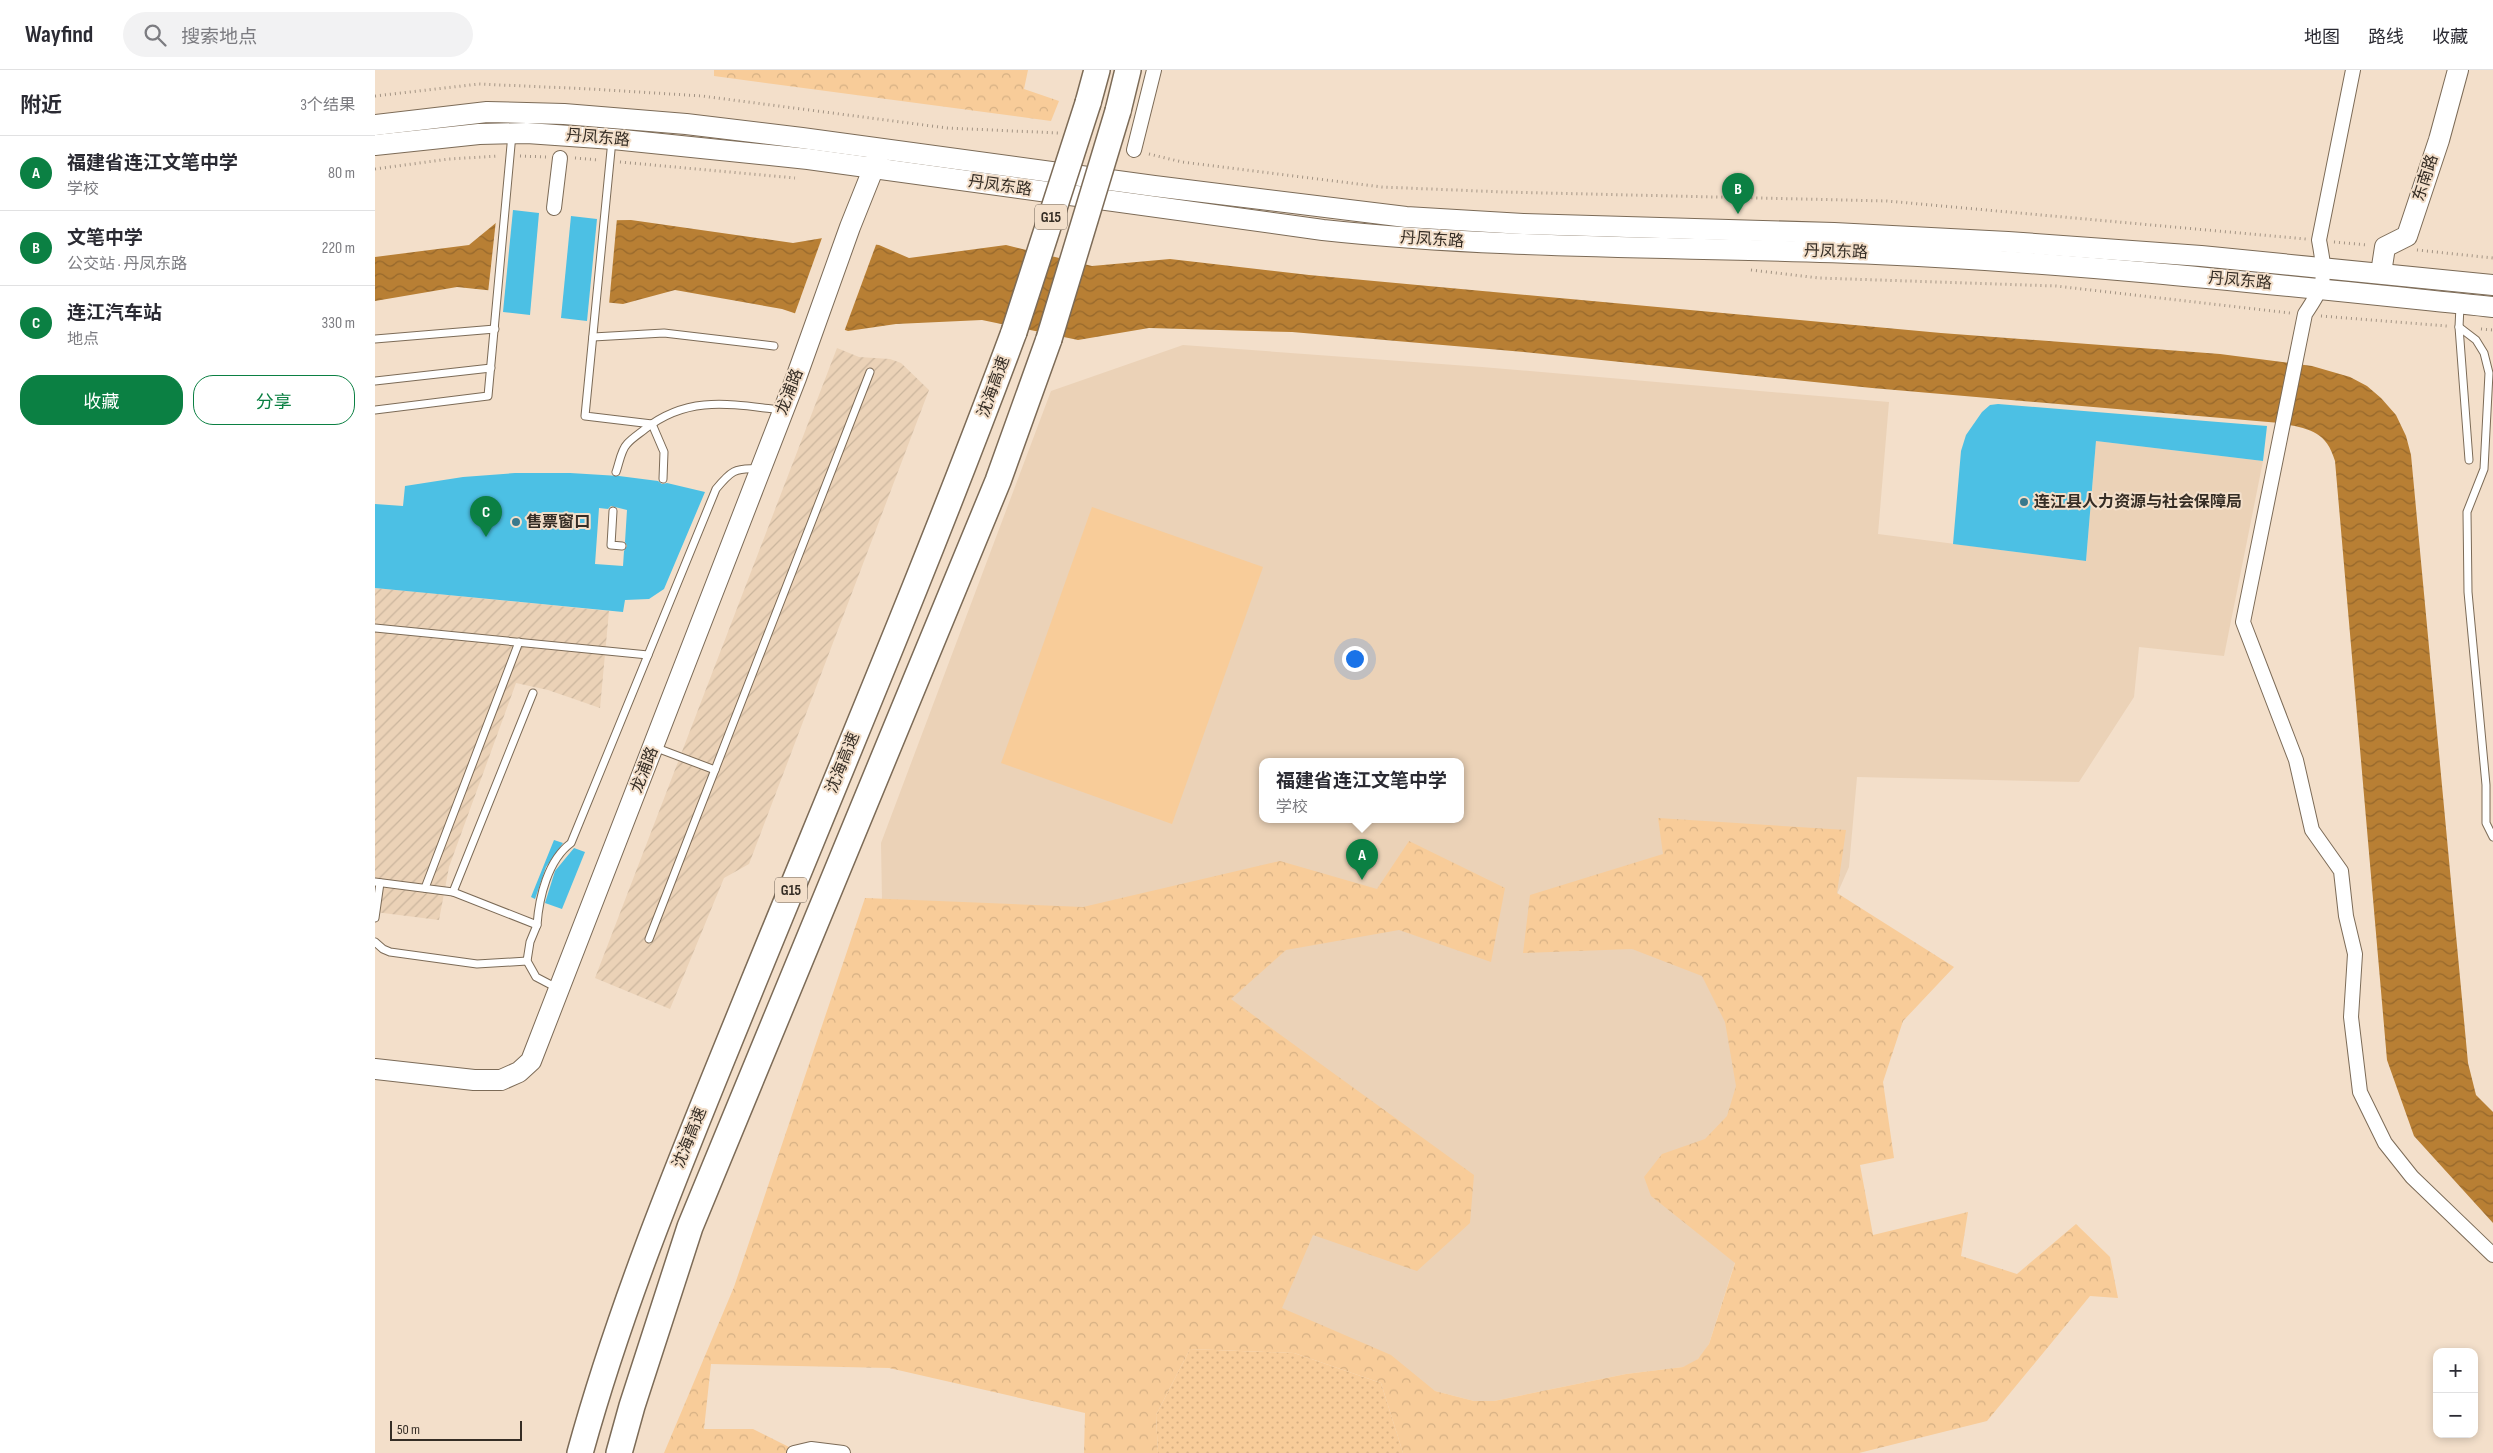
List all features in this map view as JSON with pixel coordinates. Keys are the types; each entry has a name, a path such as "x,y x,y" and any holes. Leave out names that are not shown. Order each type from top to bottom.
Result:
{"highway":[{"name":"沈海高速","path":"580,1453 596,1394 658,1216 963,469 1014,332 1097,70"},
{"name":"沈海高速","path":"619,1453 632,1406 690,1227 999,481 1049,339 1128,70"}],"main road":[{"name":"东南路","path":"2385,247 2407,236 2439,140 2458,70"},
{"name":"丹凤东路","path":"375,125 487,112 543,112 686,124 881,148 1154,186 1406,217 1552,225 1927,237 2118,249 2493,285"},
{"name":"丹凤东路","path":"375,145 472,134 512,133 613,138 873,168 1315,229 1401,238 1523,245 1888,254 2077,267 2493,307"},
{"name":"龙浦路","path":"375,1069 474,1080 501,1080 510,1077 531,1061 761,470 855,213 881,148"},
{"path":"2381,273 2385,247"}],"street":[{"path":"1134,150 1154,70"},
{"path":"2353,70 2319,240 2324,268 2321,290 2305,314 2298,360 2243,622 2296,760 2313,830 2341,871 2346,916 2355,954 2351,1017 2360,1092 2385,1143 2407,1170 2493,1255"},
{"path":"554,208 560,158"},
{"path":"794,1453 811,1448 843,1453"}],"lane":[{"path":"375,410 488,396 512,133"},
{"path":"613,138 585,416 652,424"},
{"path":"2460,304 2459,327 2469,460"},
{"path":"2459,327 2476,340 2484,353 2489,374 2483,469 2467,512 2468,592 2486,785 2486,823 2493,837"},
{"path":"375,339 495,329"},
{"path":"593,337 664,333 774,346"},
{"path":"375,381 491,368"},
{"path":"649,939 869,372"},
{"path":"616,472 626,444 672,411 700,404 733,404 783,410"},
{"path":"652,424 664,452 663,479"},
{"path":"559,989 536,977 527,961 530,942 537,925 539,902 559,852 571,842 716,489 730,472 746,468 761,470"},
{"path":"613,511 611,545 622,546"},
{"path":"375,628 648,655"},
{"path":"425,888 519,642"},
{"path":"453,892 533,693"},
{"path":"654,746 715,770"},
{"path":"375,918 377,882 453,892 537,925"},
{"path":"375,942 390,952 477,964 527,961"}],"path":[{"path":"375,96 479,84 591,89 702,96 947,128 1062,133"},
{"path":"1134,150 1182,162 1382,187 1503,192 1887,201 2319,240 2493,258"}],"shaded area":[{"path":"1183,345 1482,367 1889,402 1878,534 2086,561 2096,441 2263,461 2224,656 2139,647 2134,697 2079,782 1857,777 1849,867 1756,1078 1735,1262 1709,1344 1705,1352 1693,1364 1683,1367 1626,1374 1494,1401 1474,1401 1435,1391 1274,1331 885,1071 881,843 1051,391"},
{"path":"837,348 859,357 890,359 901,363 929,390 749,864 724,878 670,1009 595,978"},
{"path":"375,588 609,611 600,708 548,690 516,683 449,867 439,920 375,912"}],"green space":[{"path":"714,70 1028,70 1024,89 1059,101 1051,121 714,76"},
{"path":"1092,507 1263,567 1172,824 1001,763"},
{"path":"1658,818 1846,830 1837,893 1954,967 1903,1021 1883,1082 1894,1158 1860,1165 1873,1235 1968,1212 1961,1256 2017,1274 2076,1224 2110,1257 2118,1298 2090,1296 1987,1421 1859,1453 1403,1453 1381,1383 1294,1353 1190,1349 1156,1415 1158,1453 1084,1453 1085,1413 889,1368 711,1364 704,1429 753,1429 801,1453 664,1453 734,1287 865,898 1083,907 1280,861 1377,889 1409,841 1505,888 1491,962 1399,930 1286,950 1231,999 1474,1175 1470,1223 1417,1271 1313,1235 1282,1308 1391,1355 1435,1391 1474,1401 1494,1401 1626,1374 1683,1367 1698,1359 1709,1344 1735,1263 1651,1196 1644,1177 1662,1154 1705,1139 1727,1116 1736,1086 1725,1022 1702,976 1632,949 1523,953 1530,895 1663,854"},
{"path":"1190,1349 1294,1353 1381,1383 1403,1453 1158,1453 1156,1415"}],"water":[{"path":"631,220 793,243 823,238 879,245 909,258 1006,245 1092,266 1170,259 1309,275 1941,333 2220,354 2312,366 2350,377 2367,386 2396,415 2406,436 2411,455 2468,1063 2476,1095 2493,1112 2493,1223 2414,1136 2387,1060 2335,461 2327,443 2315,433 2307,429 2280,423 1872,388 1524,352 1292,332 1149,328 1078,340 982,320 896,324 848,331 782,309 675,290 623,304 457,287 375,301 375,257 469,245 497,222"}],"pier":[{"path":"617,218 609,305 488,293 496,220"},
{"path":"823,235 877,242 844,332 794,316"}],"building":[{"path":"513,210 539,213 530,315 503,312"},
{"path":"571,216 597,219 587,321 561,318"},
{"name":"连江县人力资源与社会保障局","path":"1998,404 2267,426 2263,461 2096,441 2086,561 1953,544 1961,451 1966,435 1982,412 1990,405"},
{"path":"515,473 570,473 619,476 658,481 662,484 667,483 705,492 664,589 649,599 625,600 623,612 375,588 375,504 403,506 405,486 463,477","holes":["611,506 627,510 625,542 627,546 624,551 623,566 595,564 599,508 608,509"]},
{"path":"554,840 563,843 546,867 535,899 531,897"},
{"path":"574,848 585,852 562,909 545,903 555,871"}],"place":[{"name":"文笔中学","path":"1738,214"},
{"name":"连江县人力资源与社会保障局","path":"2024,502"},
{"name":"售票窗口","path":"516,522"},
{"name":"连江汽车站","path":"486,537"},
{"name":"福建省连江文笔中学","path":"1362,880"}]}
